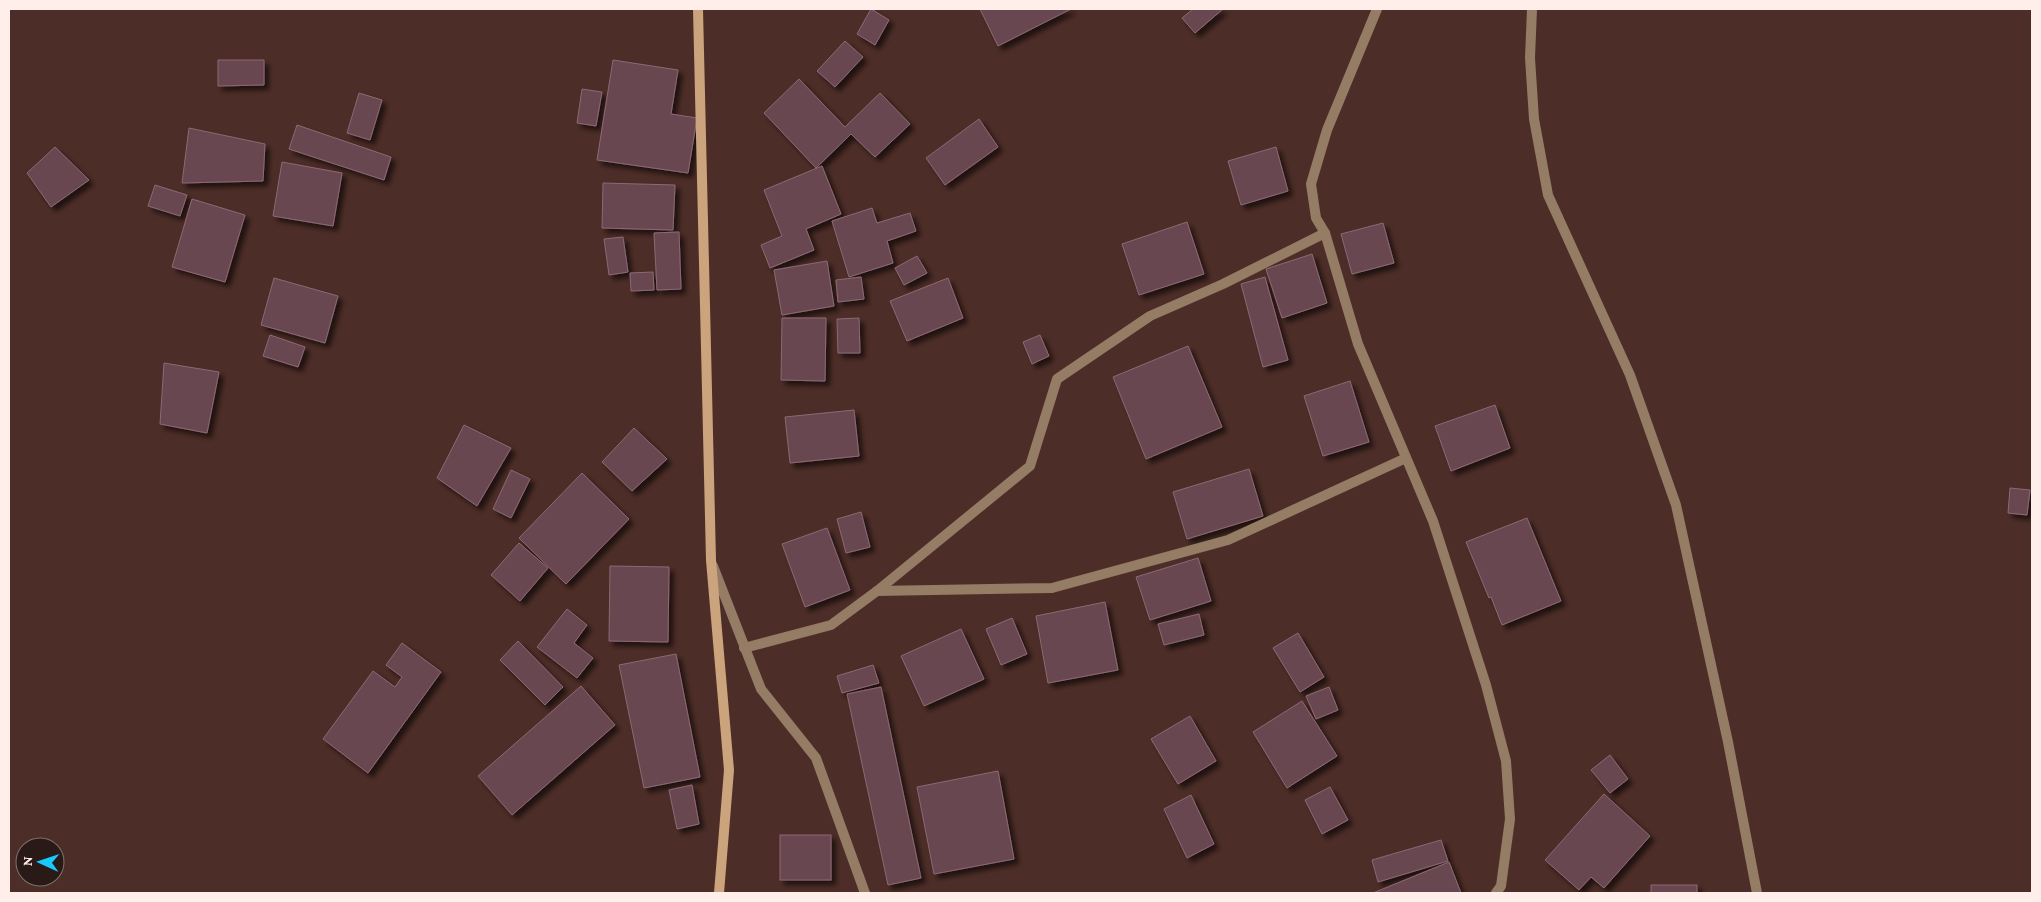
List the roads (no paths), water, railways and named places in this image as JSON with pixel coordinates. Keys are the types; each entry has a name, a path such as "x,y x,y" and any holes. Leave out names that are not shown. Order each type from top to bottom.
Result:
{"main road":[{"path":"698,9 711,560 729,770 719,893"}],"street":[{"path":"1377,9 1330,121 1311,184 1316,218 1325,233 1358,344 1436,530 1486,685 1506,761 1510,819 1501,886 1496,893"},
{"path":"1532,9 1530,58 1534,119 1548,195 1639,396 1676,505 1728,742 1756,893"},
{"path":"744,648 831,624 877,591 1030,466 1057,379 1150,316 1223,284 1325,233"},
{"path":"877,591 1052,588 1228,540 1406,458"},
{"path":"711,560 761,689 816,758 865,893"}]}
